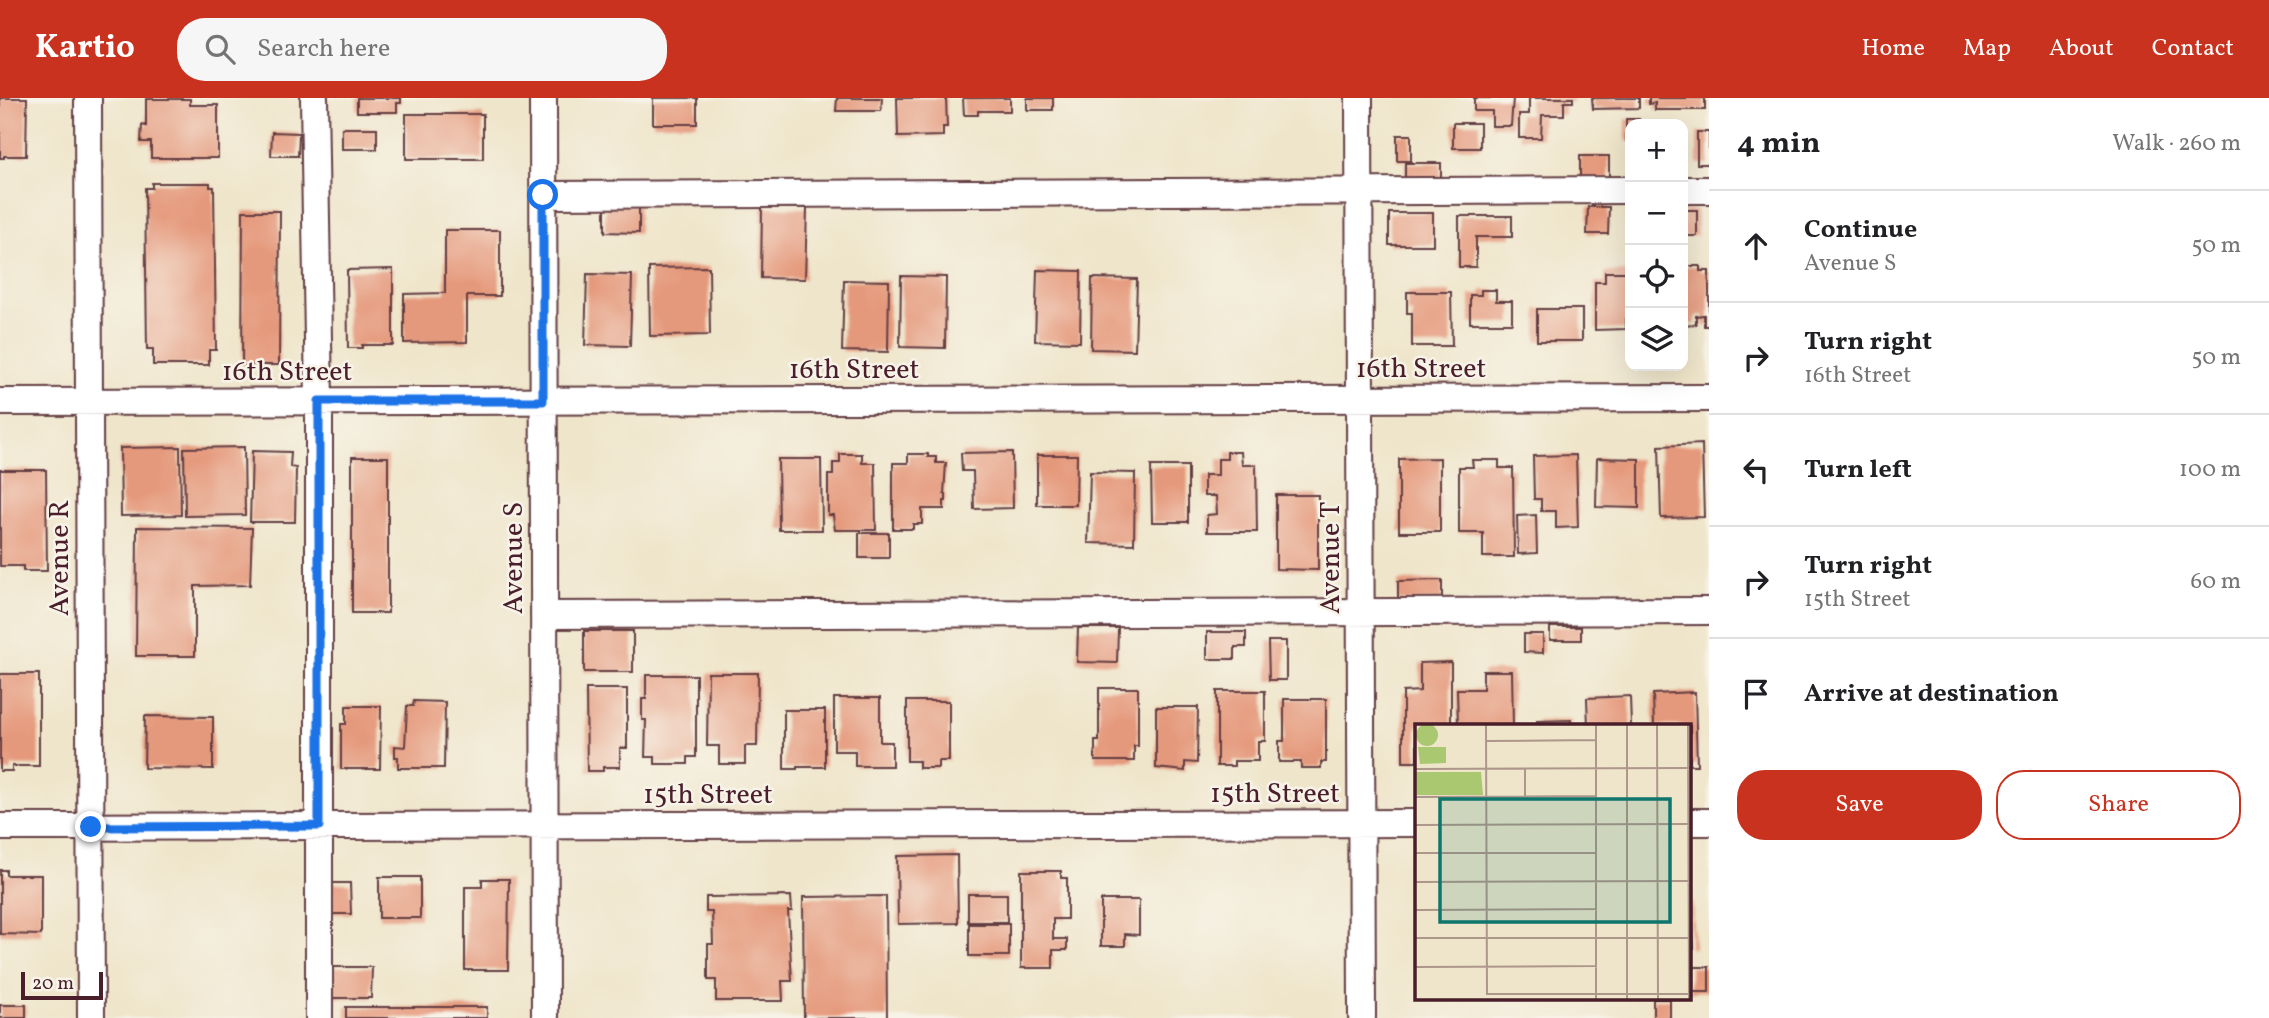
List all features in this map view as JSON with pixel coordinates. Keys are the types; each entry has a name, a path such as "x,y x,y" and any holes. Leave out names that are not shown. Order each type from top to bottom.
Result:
{"street":[{"name":"Avenue R","path":"88,98 91,1018"},
{"path":"314,98 319,401 319,1018"},
{"name":"Avenue S","path":"543,98 545,1018"},
{"name":"Avenue T","path":"1359,98 1362,1018"},
{"path":"543,195 1625,190"},
{"path":"1688,190 1709,190"},
{"name":"16th Street","path":"0,402 1709,398"},
{"path":"544,615 1709,611"},
{"name":"15th Street","path":"0,827 1415,822"}],"building":[{"path":"0,98 27,98 26,156 0,158"},
{"path":"357,98 401,98 401,103 397,103 397,112 357,112"},
{"path":"653,98 697,98 697,124 653,124"},
{"path":"837,98 882,98 881,111 836,111"},
{"path":"897,98 946,98 947,127 943,127 943,136 898,137"},
{"path":"963,98 1010,98 1010,111 978,111 978,115 964,115"},
{"path":"1027,98 1053,98 1053,110 1027,110"},
{"path":"1474,98 1513,98 1511,126 1492,126 1492,111 1474,111"},
{"path":"1529,98 1573,98 1573,102 1564,102 1564,115 1542,115 1541,138 1519,138 1519,114 1529,114"},
{"path":"1592,98 1639,98 1639,108 1593,109"},
{"path":"1649,98 1705,98 1705,110 1655,110 1655,103 1649,104"},
{"path":"146,99 190,99 190,105 218,105 218,158 151,158 151,142 141,142 142,125 146,126"},
{"path":"406,114 483,114 483,159 406,159"},
{"path":"1453,123 1480,123 1480,148 1453,148"},
{"path":"342,128 377,128 377,149 342,149"},
{"path":"272,132 299,133 298,156 271,156"},
{"path":"1697,132 1709,132 1709,164 1697,164"},
{"path":"1397,135 1411,135 1411,161 1397,161"},
{"path":"1580,156 1609,156 1609,179 1580,179"},
{"path":"1405,163 1441,163 1441,181 1405,181"},
{"path":"152,183 210,183 210,187 214,187 216,350 209,350 209,365 153,365 153,349 147,349 145,188 152,188"},
{"path":"605,205 639,205 639,233 605,232"},
{"path":"762,207 807,208 805,279 761,278"},
{"path":"1588,207 1609,207 1608,234 1587,234"},
{"path":"1688,210 1697,210 1697,236 1688,236"},
{"path":"243,211 280,211 279,365 242,365"},
{"path":"1389,213 1433,213 1433,245 1389,245"},
{"path":"1459,216 1512,216 1512,237 1476,237 1476,267 1459,267"},
{"path":"445,230 500,230 500,296 467,296 467,342 404,343 404,294 445,293"},
{"path":"1688,266 1700,266 1700,271 1709,271 1709,326 1704,326 1704,315 1696,316 1696,324 1688,325"},
{"path":"709,267 710,335 650,336 649,268"},
{"path":"393,269 393,345 348,348 347,270"},
{"path":"1037,270 1081,271 1080,342 1035,341"},
{"path":"1605,272 1625,272 1625,329 1595,330 1595,282 1605,282"},
{"path":"587,274 632,275 630,346 585,345"},
{"path":"901,276 946,277 945,348 900,347"},
{"path":"1092,278 1137,279 1135,350 1091,349"},
{"path":"844,280 889,281 888,352 842,351"},
{"path":"1481,290 1496,290 1496,301 1512,301 1512,323 1470,323 1470,295 1481,295"},
{"path":"1407,292 1451,292 1452,346 1412,346 1412,313 1407,313"},
{"path":"1537,309 1582,309 1582,341 1537,341"},
{"path":"1702,444 1704,517 1661,518 1659,446"},
{"path":"180,447 181,515 121,516 120,448"},
{"path":"244,447 245,515 185,516 184,448"},
{"path":"252,451 291,452 290,467 296,468 295,522 250,522"},
{"path":"1012,452 1013,508 974,509 973,471 962,471 961,453"},
{"path":"1227,452 1241,452 1242,465 1256,465 1257,532 1207,532 1207,515 1217,514 1216,496 1204,496 1204,475 1218,475 1218,459 1227,459"},
{"path":"840,454 862,454 862,463 875,463 876,530 835,530 833,515 828,515 828,475 833,475 833,463 840,463"},
{"path":"908,454 928,454 928,457 936,457 936,463 946,463 946,501 944,509 922,509 922,524 913,524 913,529 893,529 893,463 908,463"},
{"path":"1037,455 1077,455 1076,505 1037,505"},
{"path":"1576,455 1578,527 1556,528 1556,511 1541,511 1541,499 1534,499 1533,456"},
{"path":"352,457 388,457 388,613 352,613"},
{"path":"1440,458 1440,532 1399,532 1399,459"},
{"path":"1597,458 1639,459 1639,508 1596,507"},
{"path":"778,459 821,459 822,530 779,530"},
{"path":"1472,460 1499,460 1499,468 1513,468 1514,557 1483,557 1483,533 1459,533 1459,467 1473,467"},
{"path":"1151,466 1188,466 1188,522 1152,522"},
{"path":"0,470 46,470 47,571 23,571 23,566 0,566"},
{"path":"1090,472 1135,473 1134,544 1088,543"},
{"path":"1276,495 1318,495 1318,570 1276,569"},
{"path":"1536,515 1537,553 1518,554 1517,516"},
{"path":"137,527 252,528 250,585 195,586 195,656 136,656"},
{"path":"859,533 889,533 889,558 859,558"},
{"path":"1442,580 1442,601 1398,601 1398,581"},
{"path":"1550,627 1581,627 1581,640 1550,640"},
{"path":"1078,628 1118,628 1117,663 1077,662"},
{"path":"584,631 633,631 633,672 584,672"},
{"path":"1207,632 1246,632 1246,647 1235,647 1235,659 1207,659"},
{"path":"1524,634 1543,634 1543,653 1524,652"},
{"path":"1268,641 1286,641 1286,680 1269,680"},
{"path":"1451,662 1451,724 1415,724 1415,762 1403,762 1403,692 1420,691 1420,663"},
{"path":"1483,671 1512,671 1513,724 1458,724 1457,689 1483,689"},
{"path":"708,673 758,673 757,746 745,746 745,764 719,764 719,746 707,746"},
{"path":"0,674 39,674 39,766 12,766 12,771 0,771"},
{"path":"646,675 696,675 696,757 688,757 688,764 655,764 655,757 645,757 646,720 642,720 642,699 646,699"},
{"path":"1099,688 1138,688 1138,746 1134,746 1134,761 1095,761 1095,741 1099,741"},
{"path":"586,689 627,689 627,748 620,748 620,767 587,771"},
{"path":"1217,691 1265,691 1265,741 1258,741 1258,761 1234,761 1234,766 1217,766"},
{"path":"1695,692 1697,765 1692,765 1692,724 1654,724 1653,694"},
{"path":"1630,696 1631,724 1588,724 1587,698"},
{"path":"834,698 880,698 880,742 892,742 892,766 855,766 855,751 834,751"},
{"path":"1284,699 1326,699 1326,762 1321,762 1321,768 1301,768 1301,762 1279,762 1279,741 1284,741"},
{"path":"414,701 445,702 444,768 398,768 395,746 405,747 407,706 413,706"},
{"path":"907,701 949,701 949,761 938,761 938,768 919,768 919,761 907,761"},
{"path":"346,706 381,706 380,769 341,769 341,724 346,724"},
{"path":"1156,707 1198,707 1197,763 1185,762 1185,771 1156,768"},
{"path":"784,710 825,710 825,767 784,769"},
{"path":"145,716 213,717 213,769 144,768"},
{"path":"1571,720 1571,724 1537,724 1537,721"},
{"path":"957,855 958,923 898,924 897,856"},
{"path":"0,870 6,870 6,875 41,875 41,935 0,934"},
{"path":"1021,871 1061,871 1061,878 1067,878 1067,919 1053,919 1053,939 1067,939 1067,950 1053,950 1053,968 1021,968"},
{"path":"379,877 420,877 420,918 379,918"},
{"path":"482,879 509,879 508,970 465,970 465,887 482,887"},
{"path":"332,883 350,883 351,914 333,914"},
{"path":"968,894 1007,894 1007,922 968,922"},
{"path":"791,896 792,911 788,911 792,981 782,981 783,1001 716,1001 716,980 708,980 708,944 713,944 712,912 706,912 706,897"},
{"path":"886,896 887,1018 804,1018 803,897"},
{"path":"1101,900 1139,900 1139,935 1125,934 1125,946 1101,946"},
{"path":"1692,902 1694,948 1692,948"},
{"path":"969,924 1009,924 1009,956 969,956"},
{"path":"333,967 372,967 371,998 333,998"},
{"path":"1692,967 1709,967 1709,992 1692,992"},
{"path":"1653,1000 1670,1000 1670,1018 1653,1018"},
{"path":"0,1005 26,1005 26,1018 0,1018"},
{"path":"346,1007 487,1007 487,1018 346,1018"}],"route":[{"path":"91,827 319,826 319,401 543,401 543,195"}]}
